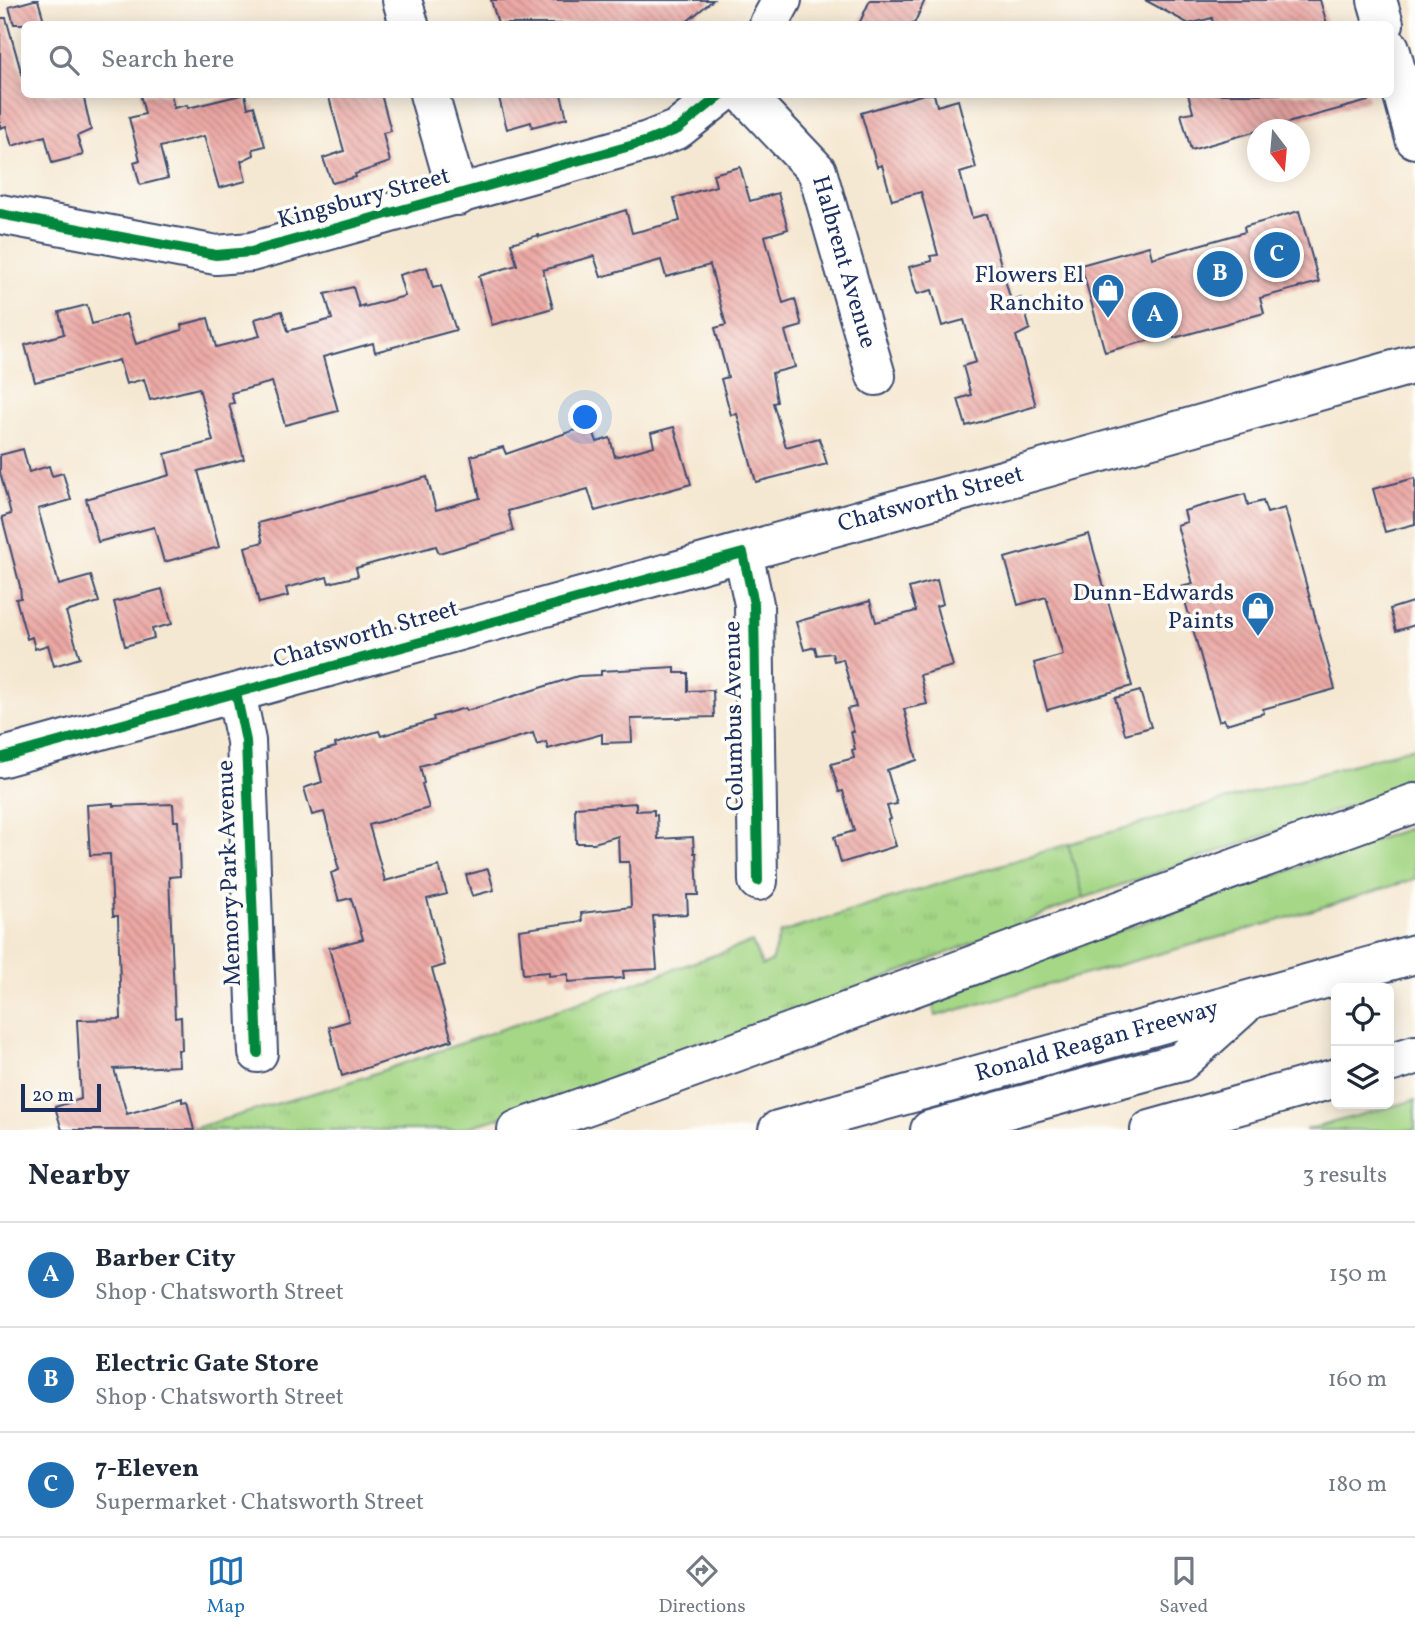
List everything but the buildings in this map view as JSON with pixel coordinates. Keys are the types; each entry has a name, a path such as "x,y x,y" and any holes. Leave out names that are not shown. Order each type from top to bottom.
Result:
{"main road":[{"path":"402,0 408,21"},
{"path":"771,21 782,0"},
{"path":"1377,0 1383,21"},
{"path":"1394,59 1414,132"},
{"path":"430,98 458,196"},
{"name":"Kingsbury Street","path":"0,214 216,255 251,252 648,141 678,129 717,98"},
{"name":"Halbrent Avenue","path":"748,98 817,171 876,376"},
{"name":"Chatsworth Street","path":"0,758 1415,364"},
{"name":"Columbus Avenue","path":"743,553 754,604 758,881"},
{"name":"Memory Park Avenue","path":"236,693 246,741 258,1053"},
{"path":"517,1130 711,1062 1191,883 1415,803"},
{"name":"Ronald Reagan Freeway","path":"778,1130 1415,954"},
{"path":"930,1130 1181,1062 1249,1000"},
{"path":"1394,1061 1415,1055"},
{"path":"1150,1130 1331,1079"}],"green space":[{"path":"1415,747 1415,783 1084,898 1068,844"},
{"path":"1415,826 1415,879 1267,924 936,1016 930,998"},
{"path":"1068,844 1084,898 764,1027 496,1119 458,1130 188,1130 344,1084 752,942 762,966 771,962 780,933"},
{"path":"1415,1100 1415,1130 1305,1130 1382,1109 1394,1109 1394,1106"}],"cycle path":[{"path":"0,214 216,255 251,252 648,141 678,129 717,98"},
{"path":"0,758 743,553 754,604 758,881"},
{"path":"236,693 246,741 258,1053"}],"place":[{"name":"7-Eleven","path":"1277,255"},
{"name":"Electric Gate Store","path":"1220,274"},
{"name":"Barber City","path":"1155,315"},
{"name":"Flowers El Ranchito","path":"1108,320"},
{"name":"Dunn-Edwards Paints","path":"1258,638"}]}
